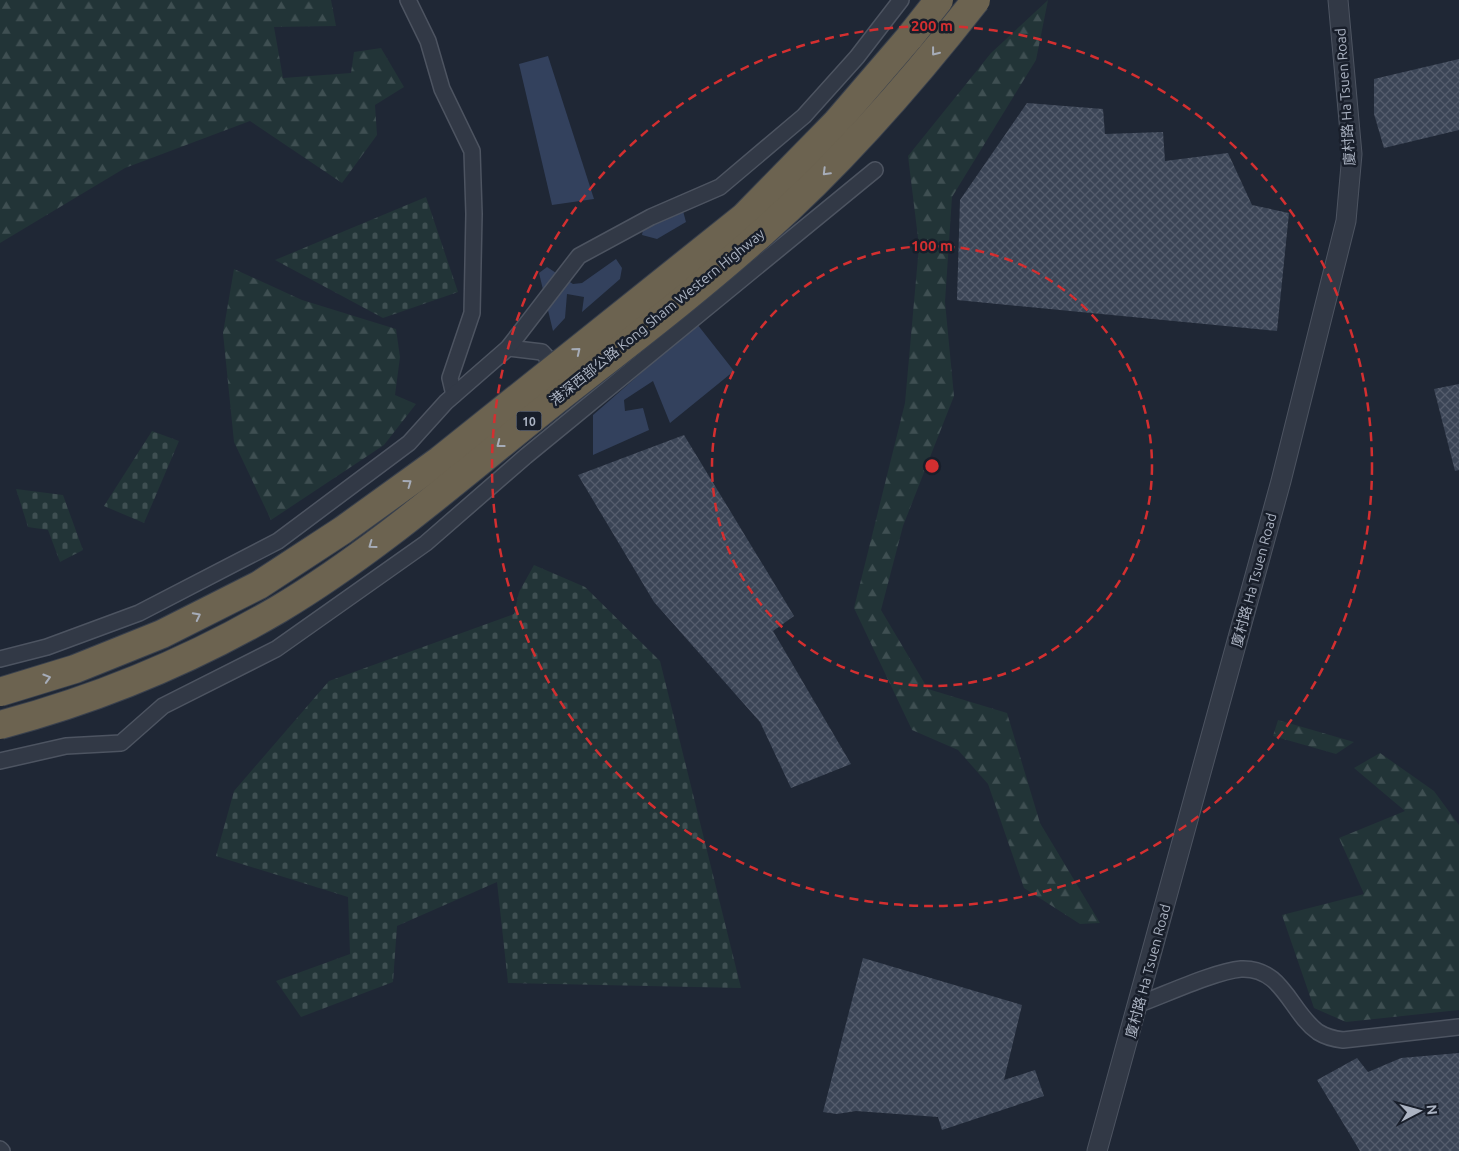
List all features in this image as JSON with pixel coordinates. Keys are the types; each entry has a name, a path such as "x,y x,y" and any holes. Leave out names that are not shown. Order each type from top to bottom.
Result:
{"highway":[{"name":"港深西部公路 Kong Sham Western Highway","path":"0,692 75,669 162,634 259,585 343,530 440,460 744,218 836,123 939,0"},
{"name":"港深西部公路 Kong Sham Western Highway","path":"0,725 85,699 180,661 279,608 333,574 676,306 764,231 824,174 890,105 976,0"}],"street":[{"path":"408,0 428,41 442,89 472,151 474,214 472,313 450,378 454,395"},
{"path":"0,659 47,647 139,613 278,541 409,443 454,395 508,348 580,256 651,216 720,187 804,116 857,57 901,0"},
{"name":"廈村路 Ha Tsuen Road","path":"1097,1151 1139,1004 1281,481 1346,221 1352,154 1338,0"},
{"path":"1,762 66,746 120,743 163,706 276,649 426,543 582,410 875,170"},
{"path":"508,348 542,352 569,382 582,410"},
{"path":"1139,1004 1223,973 1241,969 1272,977 1317,1031 1330,1038 1343,1040 1459,1026"}],"green space":[{"path":"0,0 331,0 336,26 274,27 283,78 351,73 354,52 381,48 404,87 375,105 377,135 342,183 250,121 125,168 0,243"},
{"path":"1048,0 1036,60 952,197 945,302 954,396 903,526 881,610 928,689 1007,713 1040,823 1100,923 1080,924 1024,888 988,784 958,750 912,730 854,608 905,403 919,246 908,156 991,53"},
{"path":"426,197 458,292 383,318 275,260"},
{"path":"234,269 302,300 396,329 400,357 395,395 416,404 384,445 271,520 234,442 223,333"},
{"path":"152,431 179,441 144,523 104,506"},
{"path":"16,489 63,495 83,550 60,562 48,530 28,527"},
{"path":"534,565 585,587 660,661 741,988 508,983 497,882 397,926 393,982 301,1017 276,981 350,954 348,897 216,856 234,791 329,681 514,614 519,592"},
{"path":"1278,720 1354,742 1336,754 1273,736"},
{"path":"1380,753 1434,791 1459,825 1459,1010 1346,1022 1314,1008 1282,915 1364,894 1339,838 1405,811 1354,768"}],"water":[{"path":"548,56 594,199 552,205 519,64"},
{"path":"683,211 686,222 657,239 642,235 646,214"},
{"path":"616,259 622,268 620,279 582,312 584,297 567,294 565,318 553,331 539,273 547,267 573,284 582,283"},
{"path":"697,324 734,371 670,423 653,381 624,400 625,411 643,408 649,430 593,455 593,415"}],"building":[{"path":"1459,59 1459,130 1384,148 1374,114 1374,79"},
{"path":"1027,103 1103,109 1105,134 1163,132 1165,161 1228,153 1252,205 1289,213 1277,331 957,300 960,200"},
{"path":"1459,384 1459,470 1455,471 1434,389"},
{"path":"684,435 794,616 773,631 851,764 791,788 760,722 654,602 578,475"},
{"path":"863,958 1022,1005 1004,1080 1035,1070 1044,1096 942,1130 938,1117 856,1111 837,1114 823,1112"},
{"path":"1459,1053 1459,1151 1360,1151 1317,1080 1357,1058 1368,1072 1401,1058"}]}
